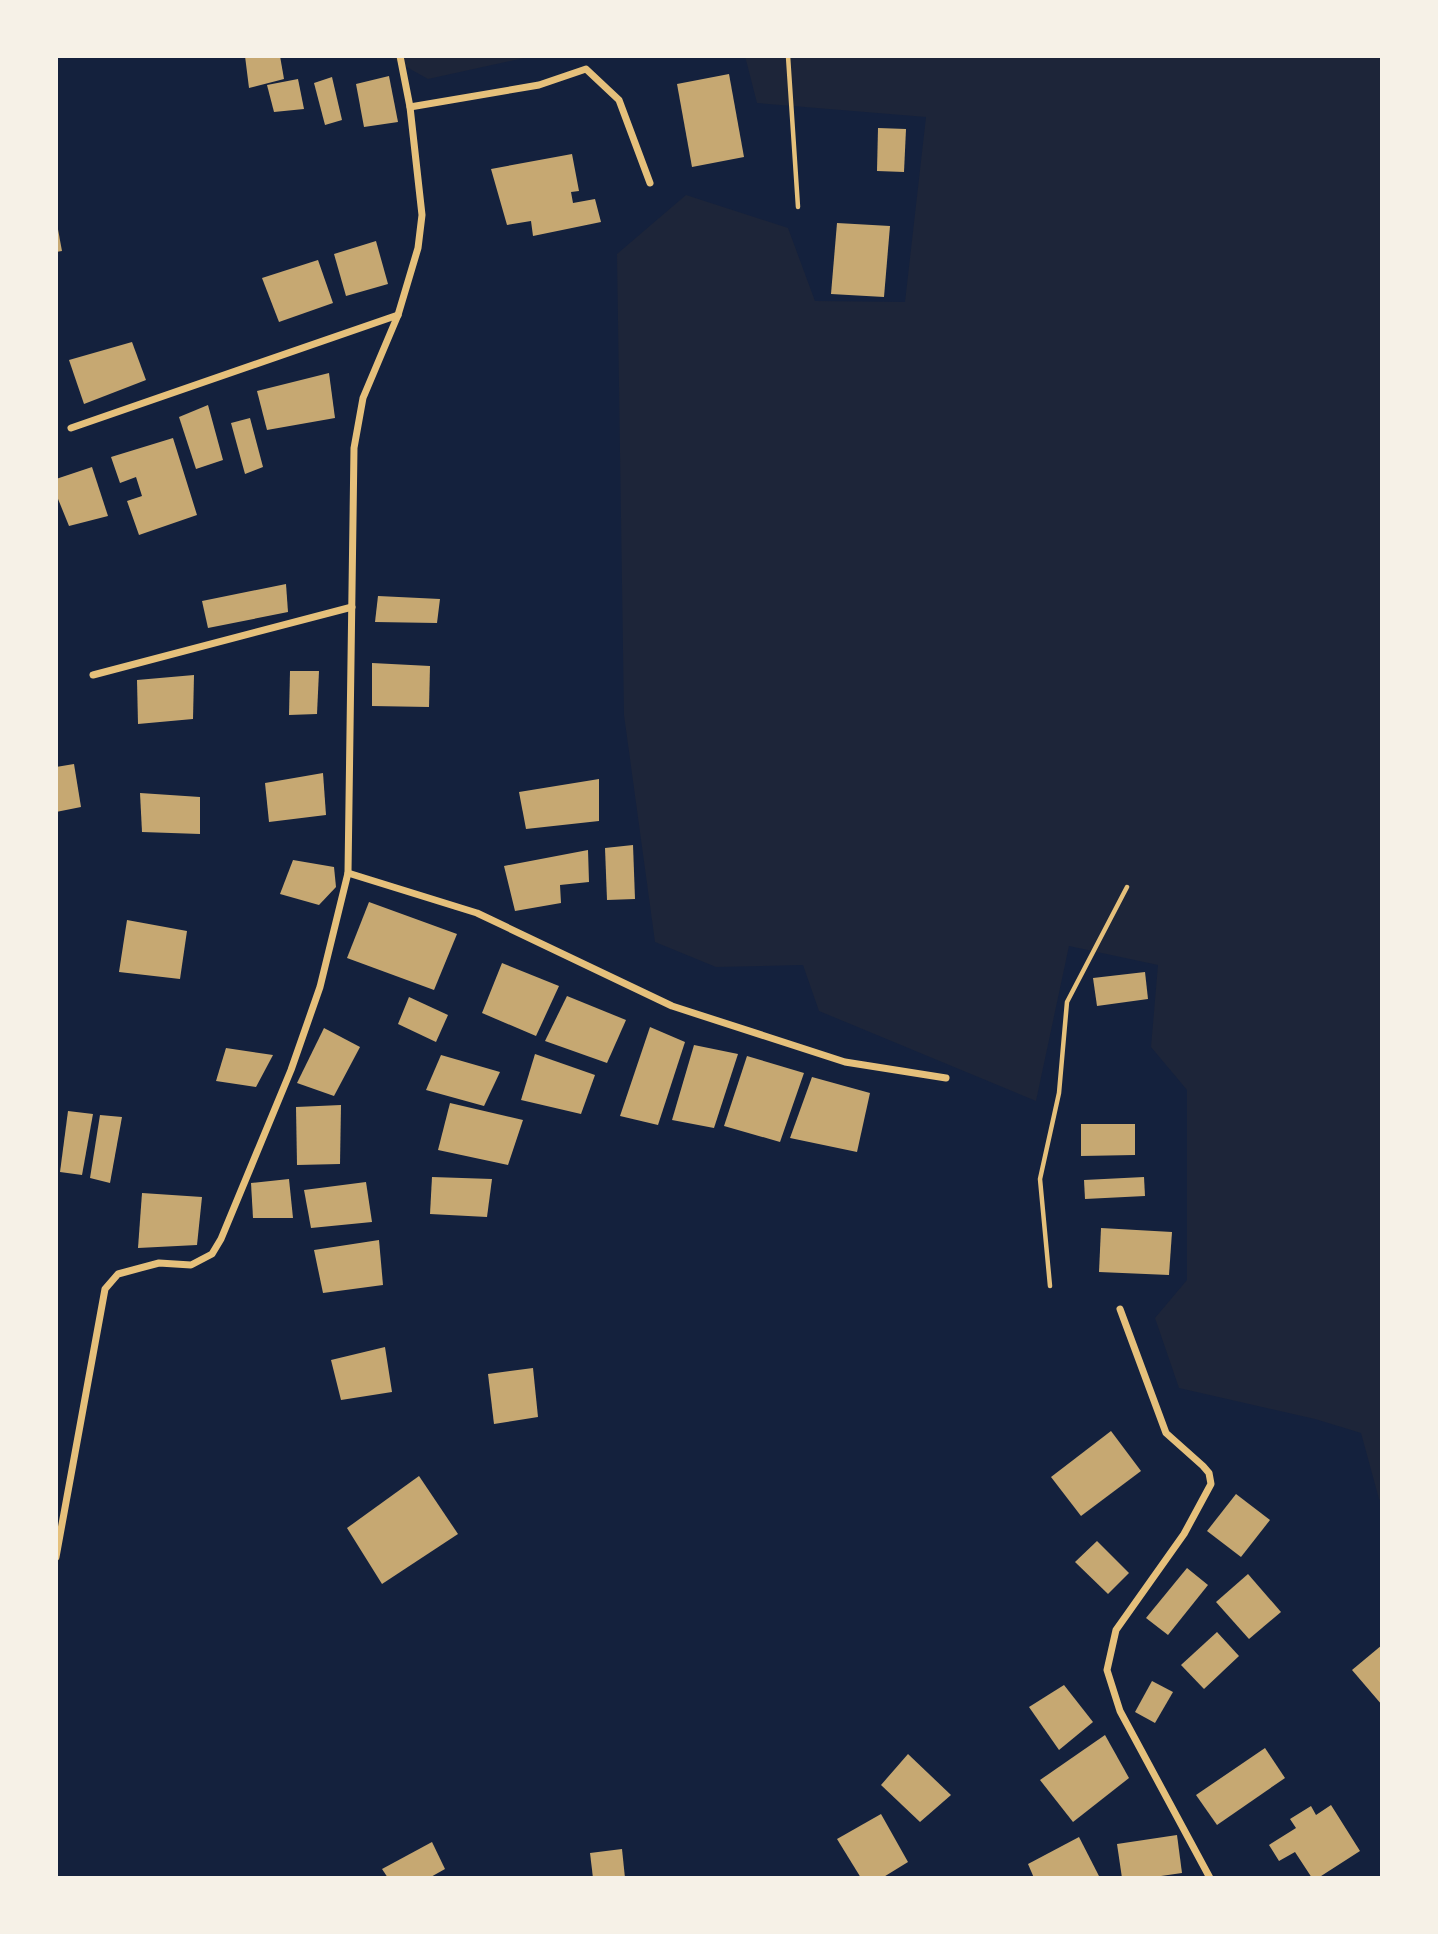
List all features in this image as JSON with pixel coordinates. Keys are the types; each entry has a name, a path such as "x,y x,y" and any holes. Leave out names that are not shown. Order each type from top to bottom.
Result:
{"street":[{"path":"56,1557 105,1289 118,1274 159,1263 191,1265 212,1254 221,1239 291,1070 320,987 348,873 354,447 363,398 398,315 418,248 422,215 411,107 400,56"},
{"path":"411,107 539,85 586,69 620,100 650,183"},
{"path":"71,428 398,315"},
{"path":"93,675 352,607"},
{"path":"348,873 477,913 672,1006 845,1062 946,1078"},
{"path":"1120,1309 1166,1433 1203,1466 1209,1474 1211,1484 1184,1534 1116,1630 1107,1670 1120,1711 1210,1878"}],"path":[{"path":"788,56 799,208"},
{"path":"1050,1286 1040,1179 1059,1093 1067,1002 1127,887"}],"shaded area":[{"path":"387,56 533,56 428,79"},
{"path":"745,56 1382,56 1382,1502 1361,1433 1315,1419 1179,1388 1155,1318 1187,1280 1187,1090 1151,1047 1158,965 1069,946 1036,1101 819,1011 803,965 716,967 655,942 624,715 617,254 686,195 788,228 815,301 905,302 926,117 757,103"}],"building":[{"path":"245,56 280,56 284,79 249,88"},
{"path":"729,74 744,157 692,167 677,84"},
{"path":"389,76 398,122 364,127 356,84"},
{"path":"332,77 342,120 325,125 314,83"},
{"path":"298,79 304,109 274,112 267,85"},
{"path":"878,128 906,129 904,172 877,171"},
{"path":"572,154 579,191 571,192 573,203 595,199 601,222 533,236 531,221 507,225 491,169"},
{"path":"837,223 890,226 884,297 831,294"},
{"path":"56,224 62,251 56,252"},
{"path":"376,241 388,284 346,296 334,254"},
{"path":"318,260 333,303 279,322 262,278"},
{"path":"132,342 146,380 84,404 69,360"},
{"path":"329,373 335,418 267,430 257,391"},
{"path":"208,405 223,460 196,469 179,417"},
{"path":"250,418 263,467 245,474 231,423"},
{"path":"173,438 197,515 139,535 127,501 142,496 136,477 120,483 111,457"},
{"path":"92,467 108,516 69,526 56,494 56,479"},
{"path":"286,584 288,612 208,628 202,601"},
{"path":"378,596 440,599 437,623 375,622"},
{"path":"372,663 430,666 429,707 372,706"},
{"path":"290,671 319,671 317,714 289,715"},
{"path":"194,675 193,719 138,724 137,680"},
{"path":"74,764 81,807 56,812 56,767"},
{"path":"323,773 326,815 269,822 265,783"},
{"path":"599,779 599,821 526,829 519,792"},
{"path":"140,793 200,797 200,834 142,832"},
{"path":"633,845 635,899 607,900 605,848"},
{"path":"588,850 589,882 560,885 561,903 515,911 504,866"},
{"path":"293,860 334,867 336,887 319,905 280,894"},
{"path":"369,902 457,934 434,990 347,958"},
{"path":"127,920 187,931 180,979 119,972"},
{"path":"502,963 559,986 536,1036 482,1013"},
{"path":"1145,972 1148,999 1097,1006 1093,978"},
{"path":"567,996 626,1020 607,1063 545,1041"},
{"path":"409,997 448,1015 436,1042 398,1024"},
{"path":"650,1027 685,1042 658,1125 620,1116"},
{"path":"324,1028 360,1047 334,1096 297,1083"},
{"path":"694,1045 738,1054 714,1128 672,1120"},
{"path":"226,1048 273,1055 256,1087 216,1081"},
{"path":"535,1054 595,1075 581,1114 521,1100"},
{"path":"441,1055 500,1072 484,1106 426,1090"},
{"path":"747,1056 804,1073 780,1142 724,1126"},
{"path":"812,1077 870,1093 857,1152 790,1138"},
{"path":"450,1103 523,1120 508,1165 438,1150"},
{"path":"341,1105 340,1164 297,1165 296,1107"},
{"path":"68,1111 93,1114 82,1175 60,1172"},
{"path":"100,1115 122,1117 110,1183 90,1178"},
{"path":"1081,1124 1135,1124 1135,1155 1081,1156"},
{"path":"432,1177 492,1179 487,1217 430,1214"},
{"path":"1144,1177 1145,1196 1085,1199 1084,1180"},
{"path":"289,1179 293,1218 253,1218 251,1183"},
{"path":"366,1182 372,1222 311,1228 304,1190"},
{"path":"142,1193 202,1197 197,1245 138,1248"},
{"path":"1101,1228 1172,1232 1169,1275 1099,1272"},
{"path":"379,1240 383,1285 323,1293 314,1250"},
{"path":"385,1347 392,1392 341,1400 331,1360"},
{"path":"533,1368 538,1417 494,1424 488,1374"},
{"path":"1111,1431 1141,1471 1081,1516 1051,1477"},
{"path":"419,1476 458,1534 382,1584 347,1528"},
{"path":"1236,1494 1270,1520 1241,1557 1207,1531"},
{"path":"1097,1541 1129,1573 1108,1594 1075,1562"},
{"path":"1187,1568 1208,1585 1168,1635 1146,1618"},
{"path":"1248,1574 1281,1612 1249,1639 1216,1602"},
{"path":"1217,1632 1239,1656 1204,1689 1181,1665"},
{"path":"1382,1645 1382,1705 1352,1670"},
{"path":"1152,1681 1173,1692 1155,1723 1135,1712"},
{"path":"1064,1685 1093,1722 1059,1750 1029,1707"},
{"path":"1105,1735 1129,1778 1073,1822 1040,1780"},
{"path":"1265,1748 1285,1778 1217,1825 1196,1795"},
{"path":"908,1754 951,1795 920,1822 881,1785"},
{"path":"1331,1805 1360,1851 1318,1878 1312,1878 1295,1852 1279,1861 1269,1845 1296,1828 1290,1819 1311,1806 1316,1815"},
{"path":"881,1814 908,1862 882,1878 861,1878 837,1839"},
{"path":"1177,1835 1182,1873 1122,1878 1117,1844"},
{"path":"1079,1837 1100,1878 1034,1878 1028,1864"},
{"path":"432,1842 445,1869 429,1878 388,1878 382,1869"},
{"path":"622,1849 625,1878 593,1878 590,1853"}]}
